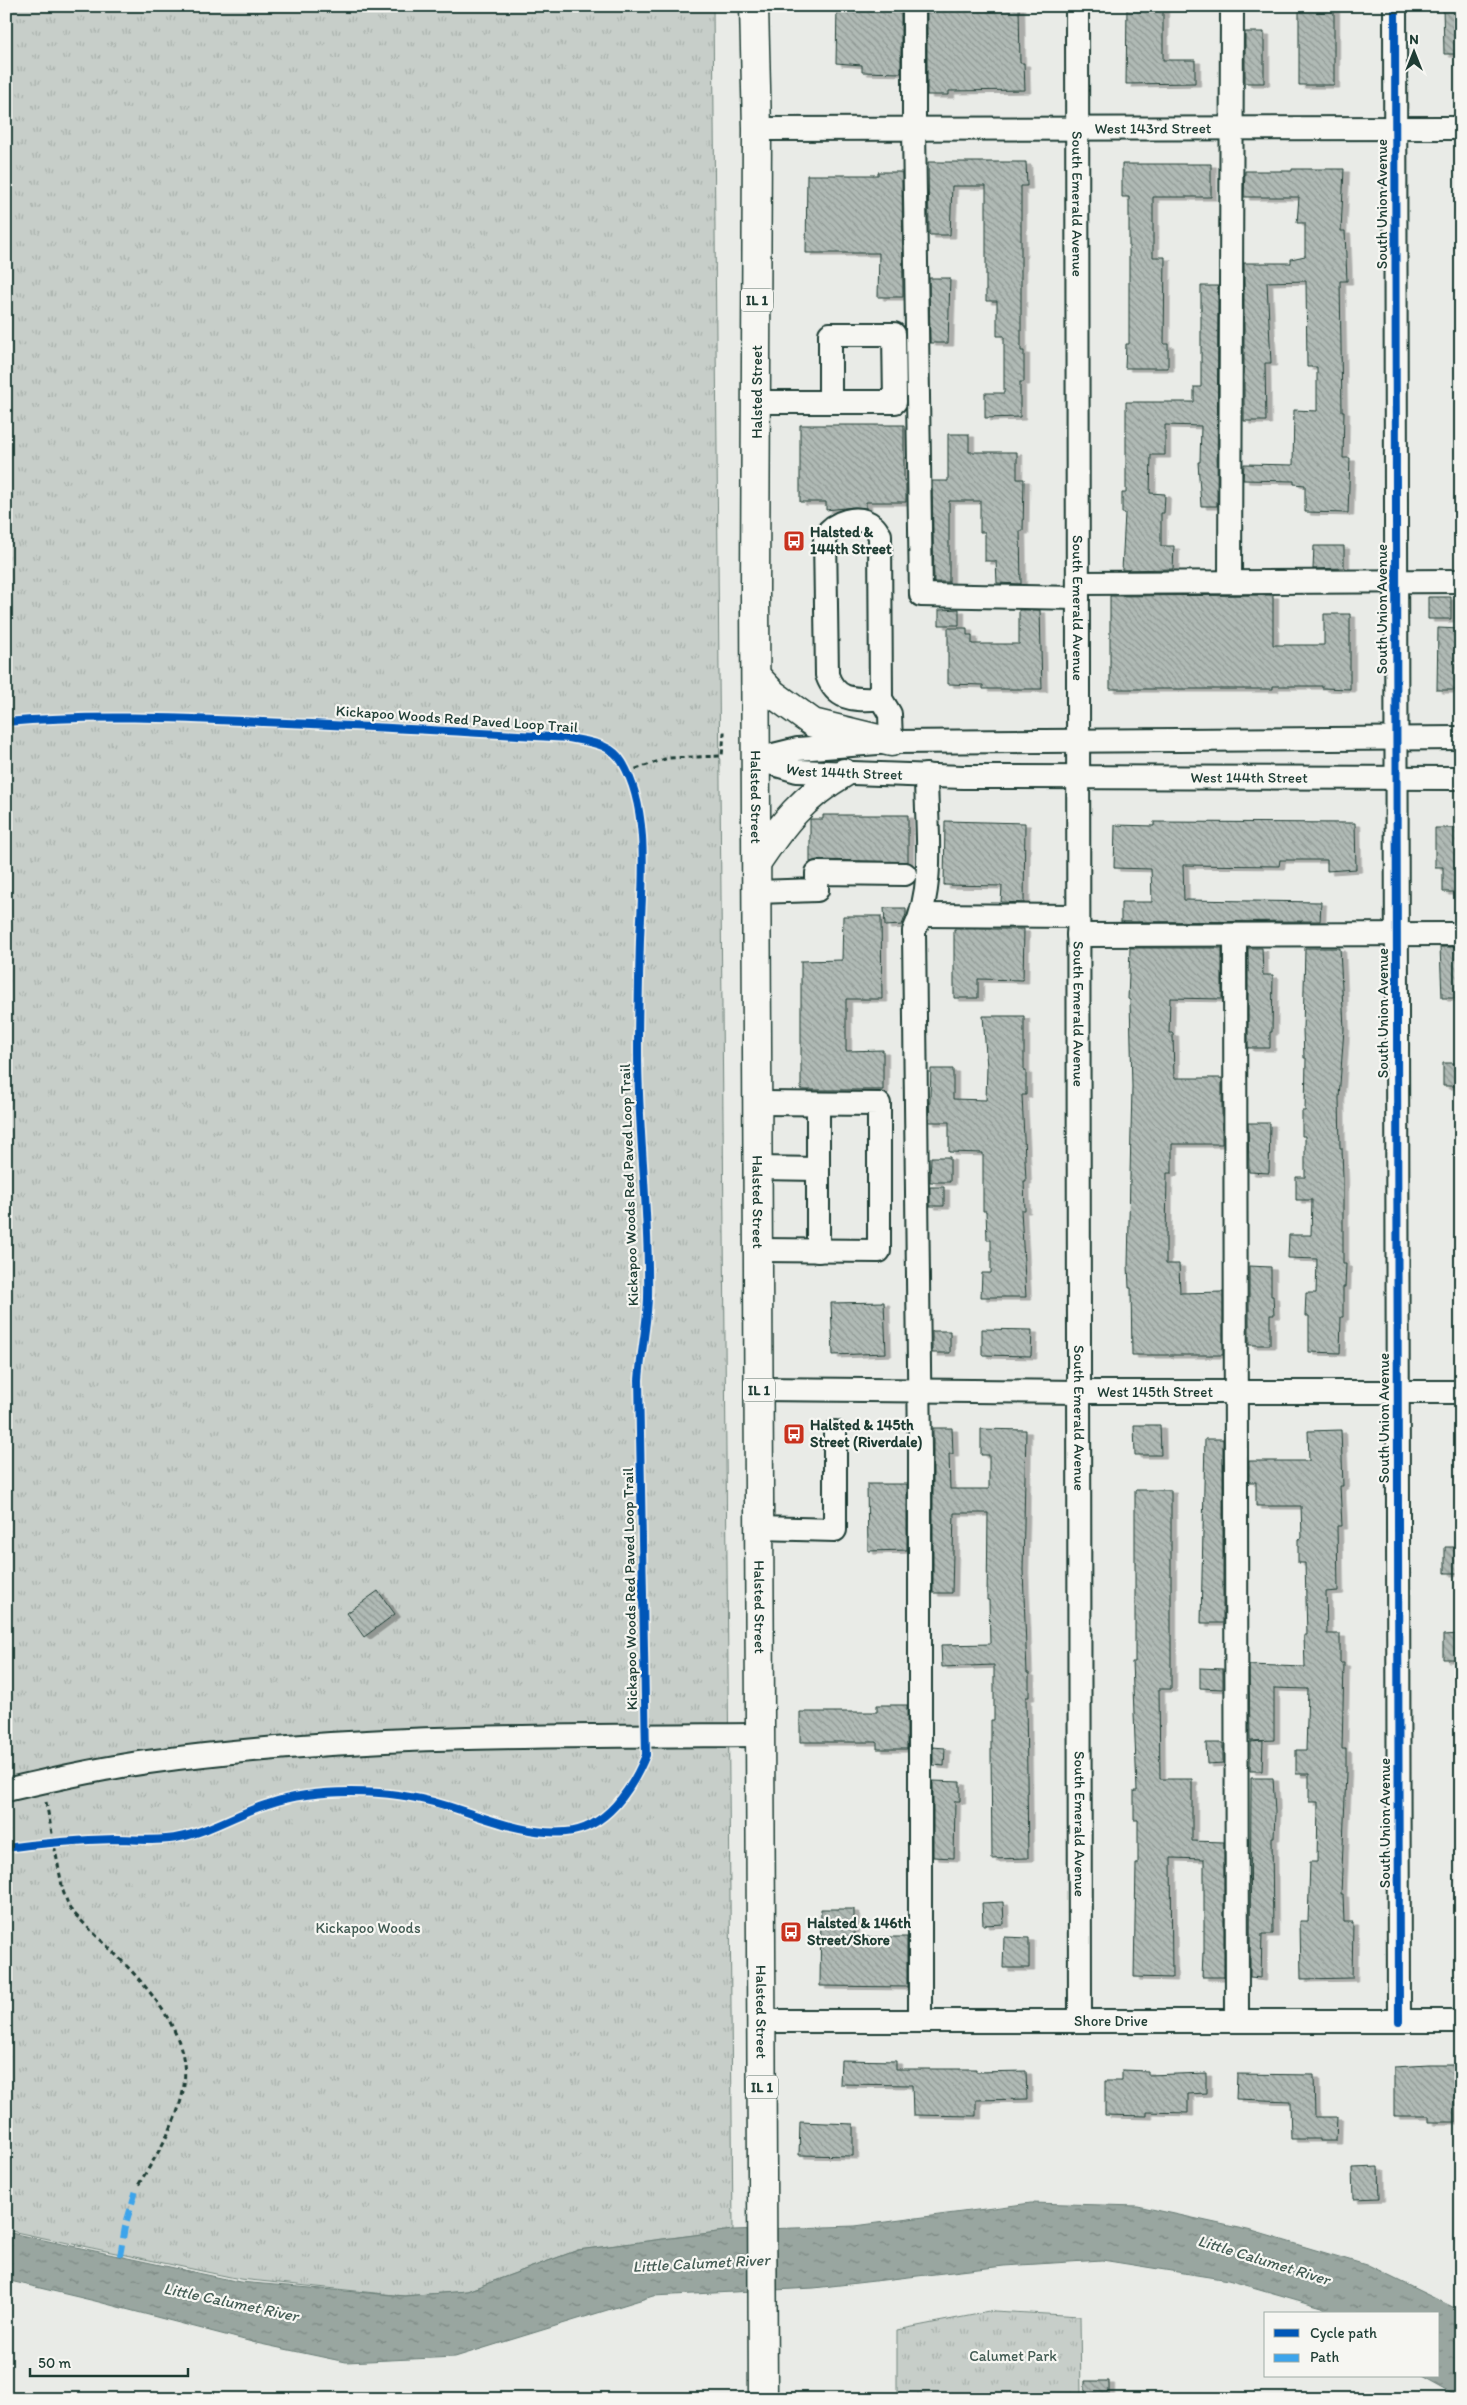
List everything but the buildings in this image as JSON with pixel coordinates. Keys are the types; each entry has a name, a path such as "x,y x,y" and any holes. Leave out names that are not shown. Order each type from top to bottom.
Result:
{"main road":[{"name":"Halsted Street","path":"754,6 756,129 756,759 763,2392"},
{"path":"756,676 773,694 813,723 891,742"},
{"path":"757,862 781,825 798,806 822,786 844,773"}],"street":[{"path":"914,6 921,595 1078,590 1230,582 1461,581"},
{"name":"South Emerald Avenue","path":"1077,6 1080,2021"},
{"path":"1230,582 1232,6"},
{"name":"South Union Avenue","path":"1395,6 1399,2021"},
{"name":"West 143rd Street","path":"756,129 1461,128"},
{"path":"757,402 830,402"},
{"path":"881,699 855,699 841,696 831,687 827,675 825,536 830,528 840,522 862,521 873,526 880,536 881,699 890,714 891,742"},
{"name":"West 144th Street","path":"756,759 798,749 891,742 1461,738"},
{"name":"West 144th Street","path":"756,759 797,771 926,776 1461,778"},
{"path":"920,2021 919,1391 914,931 921,915 927,886 926,776"},
{"path":"757,892 817,890 817,873 905,874"},
{"path":"921,915 1235,935 1461,934"},
{"path":"1235,935 1237,2021"},
{"path":"758,1103 879,1104 879,1251 758,1250"},
{"path":"818,1104 818,1251"},
{"path":"758,1168 818,1169"},
{"name":"West 145th Street","path":"759,1389 1079,1392 1461,1392"},
{"path":"759,1528 835,1530 835,1432"},
{"path":"6,1790 147,1762 328,1743 466,1736 760,1735"},
{"name":"Shore Drive","path":"762,2021 1461,2021"}],"path":[{"path":"622,762 628,776 668,758 722,756 724,733 728,733"},
{"path":"42,1782 57,1841 63,1891 70,1908 158,2001 176,2034 185,2062 183,2094 171,2131 137,2187"},
{"path":"44,1842 57,1841"}],"green space":[{"name":"Kickapoo Woods","path":"6,6 713,6 733,2230 578,2250 467,2291 404,2296 240,2279 6,2230"},
{"name":"Calumet Park","path":"994,2311 1080,2316 1081,2399 897,2399 897,2330"}],"water":[{"name":"Little Calumet River","path":"1031,2203 1138,2206 1252,2231 1366,2265 1461,2311 1461,2399 1423,2378 1440,2378 1440,2312 1329,2312 1322,2307 1228,2280 1102,2260 1004,2266 814,2288 653,2296 455,2357 346,2362 256,2343 6,2280 6,2232 240,2282 404,2296 467,2291 578,2250 733,2230 855,2226"}],"marked path":[{"path":"120,2256 125,2227 137,2187"}],"cycle path":[{"path":"1395,6 1399,2021"},
{"name":"Kickapoo Woods Red Paved Loop Trail","path":"6,722 70,718 134,718 340,725 569,738 598,744 612,751 622,762 631,781 637,802 643,849 638,1053 648,1267 648,1298 639,1380 646,1755 625,1794 605,1815 580,1829 566,1832 535,1831 410,1797 374,1793 330,1793 299,1796 278,1801 203,1831 172,1839 88,1840 6,1848"}],"place":[{"name":"Halsted & 144th Street","path":"794,541"},
{"name":"Halsted & 145th Street (Riverdale)","path":"794,1434"},
{"name":"Halsted & 146th Street/Shore","path":"791,1932"}]}
